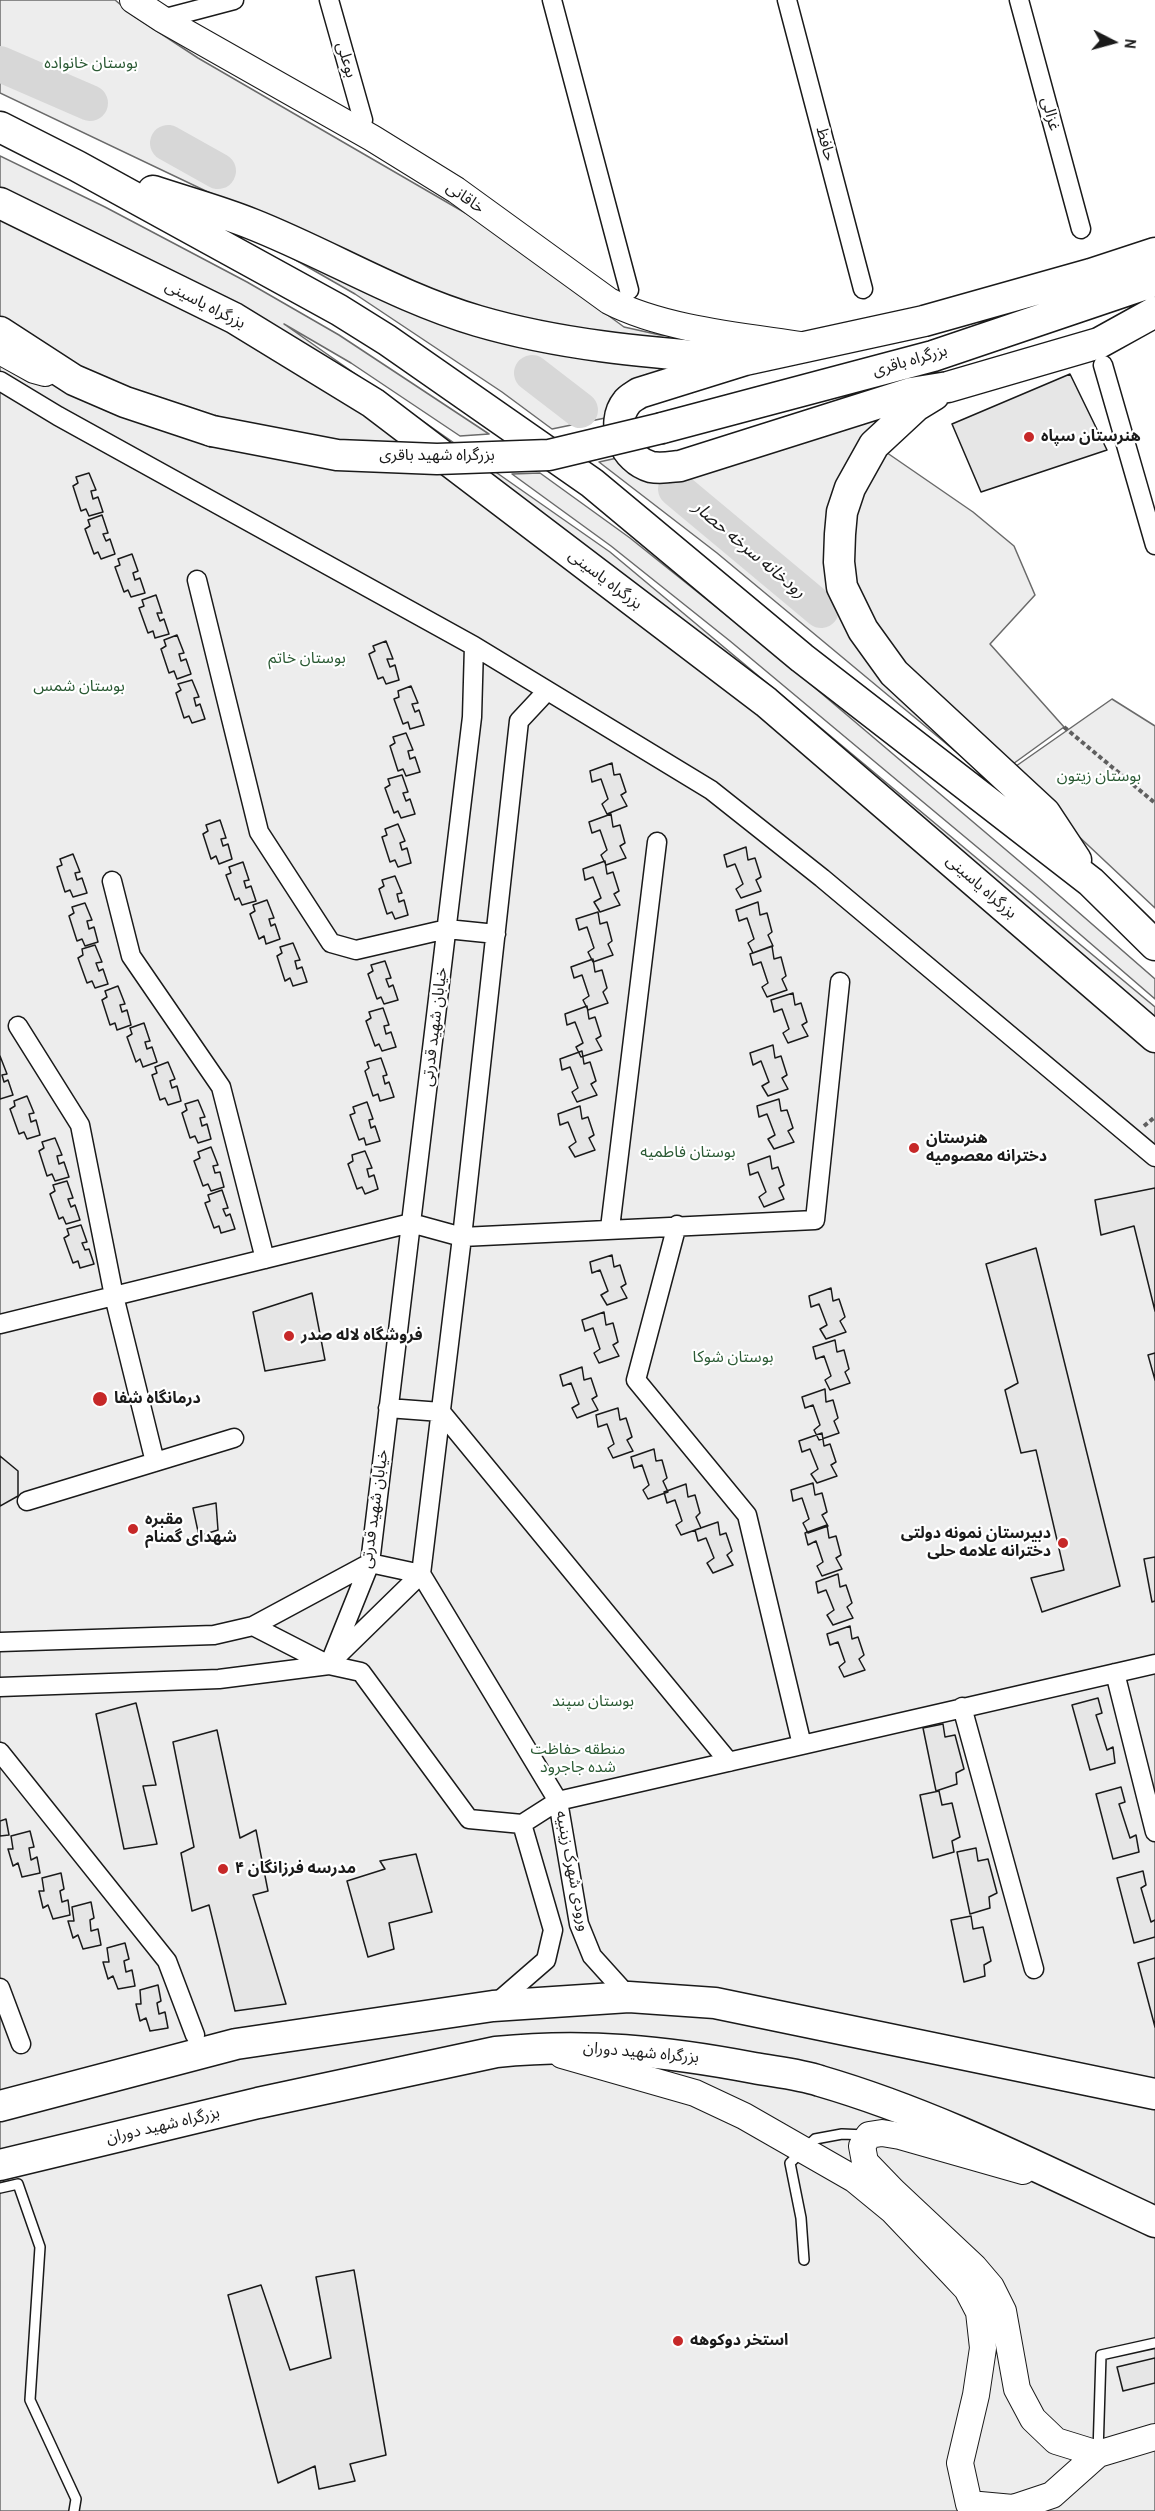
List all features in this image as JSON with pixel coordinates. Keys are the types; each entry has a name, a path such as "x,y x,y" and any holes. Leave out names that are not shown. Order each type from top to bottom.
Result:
{"highway":[{"path":"0,127 77,166 339,310 387,340 592,483 802,658 1091,882 1155,945"},
{"path":"77,166 252,224 381,284 477,320 546,338 613,348 745,360"},
{"name":"بزرگراه یاسینی","path":"0,203 234,318 373,403 766,702 1155,1037"},
{"path":"1155,253 1091,274 924,321 745,360 639,393 627,402 622,413 620,427 622,444 642,464 664,468 680,466 912,393 948,387 1099,343 1155,312"},
{"name":"بزرگراه باقری","path":"662,428 933,356 1155,281"},
{"name":"بزرگراه شهید باقری","path":"0,332 74,380 125,402 212,431 337,455 437,459 549,455 662,428"},
{"path":"948,387 916,406 885,433 863,462 850,488 842,512 839,562 842,587 863,630 894,673 1045,813 1091,882"},
{"path":"0,2106 236,2044 493,2006 629,1997 715,2003 1155,2094"},
{"name":"بزرگراه شهید دوران","path":"0,2165 258,2103 496,2052 536,2048 602,2047 698,2057 819,2080 904,2109 996,2147 1155,2222"}],"main road":[{"name":"خاقانی","path":"134,0 162,19 372,138 446,184 621,307 660,320 813,347"},
{"path":"0,351 34,370 74,380"},
{"path":"536,2048 628,2072 695,2093 744,2116 855,2179 893,2211 967,2289 979,2312 983,2348 976,2395 960,2463 966,2506 1013,2508 1052,2495 1098,2454 1155,2438"},
{"path":"1080,2187 900,2136 882,2133 869,2135 862,2146 865,2162 974,2267 991,2287 1003,2311 1017,2388 1033,2419 1056,2441 1098,2454"}],"street":[{"path":"162,19 234,0"},
{"name":"بوعلی","path":"329,0 363,120"},
{"path":"552,0 629,290"},
{"name":"حافظ","path":"787,0 864,289"},
{"name":"غزالی","path":"1019,0 1081,229"},
{"path":"1103,365 1155,545"},
{"path":"0,381 58,416 474,646 711,790 831,886 1155,1157"},
{"path":"197,580 259,832 331,943 356,950 447,929 496,934"},
{"name":"خیابان شهید قدرتی","path":"329,1665 370,1563 472,717 474,646"},
{"path":"547,691 519,721 462,1237 421,1574 558,1801"},
{"path":"610,1228 657,842"},
{"path":"112,881 131,956 222,1087 265,1259"},
{"path":"0,1324 411,1223 462,1237 610,1228 815,1220 840,982"},
{"path":"18,1026 80,1125 114,1296 155,1462"},
{"path":"677,1225 636,1380 747,1515 802,1745"},
{"path":"388,1408 441,1412 729,1762"},
{"path":"27,1501 234,1438"},
{"path":"0,1642 214,1635 253,1626 370,1563 421,1574"},
{"path":"0,1687 219,1679 329,1665 421,1574"},
{"path":"253,1626 329,1665 361,1672 469,1819 522,1824 558,1801 1155,1664"},
{"path":"1115,1673 1155,1832"},
{"path":"962,1707 1034,1969"},
{"path":"0,1752 167,1962 195,2035"},
{"name":"ورودی شهرک زینبیه","path":"558,1801 579,1924 592,1956 629,1997"},
{"path":"493,2006 546,1960 553,1930 522,1824"},
{"path":"0,1988 21,2044"}],"lane":[{"path":"804,2260 801,2218 790,2163 815,2139 842,2134 869,2135"},
{"path":"0,2188 18,2184 40,2247 30,2400 76,2499 74,2511"},
{"path":"1098,2454 1101,2355 1155,2343"}],"path":[{"path":"1064,728 1155,803"}],"shaded area":[{"name":"بوستان خانواده","path":"0,0 115,0 134,16 198,58 481,222 624,327 660,335 741,340 640,341 486,312 273,223 0,93"},
{"name":"منطقه حفاظت شده جاجرود","path":"0,156 105,207 247,282 339,335 489,434 460,436 351,363 284,324 610,552 1155,1007 1155,2511 0,2511"},
{"path":"245,231 331,273 710,365 610,417 552,429 502,392 355,294"},
{"path":"913,400 858,452 839,596 1038,820 717,553 599,462 626,456 635,466"},
{"path":"880,448 973,512 1014,546 1035,595 990,644 1064,727 1006,769 901,670 860,609 844,540"},
{"path":"540,473 630,538 775,654 1038,877 1155,979 1155,999 1031,892 730,641 611,546 512,474"},
{"name":"بوستان زیتون","path":"1112,699 1155,726 1155,908 1009,771"}],"building":[{"name":"هنرستان سپاه","path":"1070,374 1107,450 981,492 952,424"},
{"path":"89,473 96,490 91,491 93,499 98,497 103,512 89,516 86,509 81,511 73,486 78,483 76,477"},
{"path":"102,515 108,533 103,534 106,541 110,539 115,554 101,559 98,552 94,554 85,529 90,526 88,520"},
{"path":"132,554 138,571 133,573 135,580 140,578 145,593 131,597 128,590 124,592 115,567 120,565 118,559"},
{"path":"156,595 162,613 157,613 160,621 164,619 169,634 155,638 153,631 148,633 139,608 144,606 142,600"},
{"path":"177,635 184,653 179,654 181,661 186,659 191,674 177,679 174,671 169,673 161,649 166,646 164,640"},
{"path":"386,641 393,659 387,659 390,667 395,665 399,680 386,684 383,677 378,679 369,654 375,651 373,646"},
{"path":"192,680 199,697 194,698 196,706 200,704 205,719 192,723 189,716 184,718 176,693 181,690 178,684"},
{"path":"411,686 418,703 412,704 415,712 419,710 424,725 410,729 408,722 403,724 394,699 399,697 398,691"},
{"path":"406,733 413,750 408,751 410,759 415,757 420,772 406,776 403,769 398,771 390,746 395,743 393,737"},
{"path":"612,763 614,775 620,774 626,792 621,795 627,806 607,814 602,804 608,799 601,779 592,782 590,771"},
{"path":"402,775 408,792 403,793 406,801 410,799 415,814 401,818 398,811 394,813 385,788 390,785 388,779"},
{"path":"611,814 613,827 620,825 625,843 620,846 626,858 606,865 601,855 607,850 600,830 592,833 589,822"},
{"path":"220,820 226,838 221,839 223,846 228,844 232,859 219,864 216,856 211,859 203,834 208,831 206,825"},
{"path":"398,824 405,841 400,843 402,850 407,848 411,863 398,867 395,860 390,862 382,837 387,835 385,829"},
{"path":"746,847 748,860 755,858 761,877 756,880 761,891 741,898 736,889 743,884 735,864 727,867 724,855"},
{"path":"73,854 80,872 75,873 77,880 82,878 87,893 73,897 70,890 65,892 57,867 62,865 60,859"},
{"path":"605,861 607,874 613,872 619,891 614,894 620,905 600,912 594,902 601,898 593,877 585,880 583,869"},
{"path":"243,862 249,880 244,881 246,888 251,886 256,901 242,905 239,898 235,900 226,875 231,873 229,867"},
{"path":"395,876 402,893 397,894 399,902 404,900 408,915 395,919 392,912 387,914 379,889 384,886 382,880"},
{"path":"267,900 274,918 269,919 271,926 275,924 280,939 266,944 264,936 259,939 250,914 255,911 253,905"},
{"path":"758,902 760,915 767,913 772,932 768,935 773,946 753,953 748,943 754,939 747,918 739,921 736,910"},
{"path":"85,903 92,920 87,921 89,929 94,927 98,942 85,946 82,939 77,941 69,916 74,913 72,907"},
{"path":"598,912 600,924 607,922 612,941 608,944 613,955 593,962 588,952 594,948 587,927 579,930 576,919"},
{"path":"293,943 300,960 295,961 297,969 302,967 307,982 293,986 290,978 285,981 277,956 282,953 280,947"},
{"path":"95,945 102,962 96,963 99,971 103,969 108,984 95,988 92,981 87,983 78,958 83,955 82,949"},
{"path":"772,946 774,959 781,957 786,976 782,979 787,990 767,997 762,987 768,983 761,962 753,965 750,954"},
{"path":"593,959 595,972 602,970 607,988 603,992 608,1003 588,1010 583,1000 589,996 582,975 574,978 571,967"},
{"path":"385,961 391,978 386,979 389,987 393,985 398,1000 384,1004 381,997 377,999 368,974 373,971 371,965"},
{"path":"118,986 125,1004 120,1005 122,1012 127,1010 131,1025 117,1030 115,1023 110,1025 102,1000 107,997 105,991"},
{"path":"793,993 795,1005 801,1003 807,1022 802,1025 808,1036 788,1043 783,1033 789,1029 782,1009 774,1012 771,1000"},
{"path":"587,1006 589,1019 595,1017 601,1036 596,1039 602,1050 581,1057 576,1047 583,1043 575,1022 567,1025 565,1014"},
{"path":"383,1008 389,1025 384,1026 386,1034 391,1032 396,1047 382,1051 379,1044 375,1046 366,1021 371,1018 369,1012"},
{"path":"144,1023 150,1041 145,1042 147,1049 152,1047 157,1062 143,1067 140,1059 136,1062 127,1037 132,1034 130,1028"},
{"path":"773,1045 775,1058 781,1056 787,1075 782,1078 788,1089 768,1096 762,1086 769,1082 761,1061 753,1065 750,1053"},
{"path":"582,1051 584,1064 590,1062 596,1081 591,1084 597,1095 577,1102 572,1092 578,1088 570,1067 562,1070 560,1059"},
{"path":"0,1056 7,1074 2,1075 4,1082 8,1080 13,1095 0,1099"},
{"path":"381,1058 387,1075 383,1076 385,1084 389,1082 394,1097 380,1101 378,1094 373,1096 365,1071 369,1068 367,1062"},
{"path":"168,1062 175,1079 170,1081 172,1088 177,1086 181,1101 168,1105 165,1098 160,1100 152,1075 157,1073 155,1067"},
{"path":"27,1096 34,1113 29,1114 31,1122 36,1120 40,1135 27,1139 24,1132 19,1134 10,1109 15,1106 14,1101"},
{"path":"779,1099 781,1111 787,1110 793,1128 788,1131 794,1142 774,1149 768,1139 775,1135 767,1114 759,1117 757,1106"},
{"path":"198,1100 205,1117 200,1118 202,1126 207,1124 211,1139 198,1143 195,1136 190,1138 182,1113 187,1110 185,1104"},
{"path":"367,1102 373,1119 369,1120 371,1128 375,1126 380,1141 366,1145 364,1138 359,1140 350,1115 355,1113 353,1107"},
{"path":"580,1106 582,1119 588,1117 594,1135 589,1138 595,1150 575,1157 569,1147 576,1142 568,1122 560,1125 558,1114"},
{"path":"55,1138 62,1155 57,1156 59,1164 64,1162 69,1177 55,1181 52,1174 47,1176 39,1151 44,1148 42,1142"},
{"path":"211,1147 218,1165 213,1166 215,1173 220,1172 224,1187 211,1191 208,1184 203,1186 194,1161 200,1158 198,1152"},
{"path":"365,1151 372,1168 367,1169 369,1177 374,1175 378,1189 365,1194 362,1187 357,1189 348,1164 353,1161 352,1155"},
{"path":"770,1156 772,1169 778,1167 784,1185 779,1188 784,1199 764,1207 759,1197 766,1192 758,1172 750,1175 748,1164"},
{"path":"67,1181 73,1198 68,1199 71,1207 75,1205 80,1220 66,1224 63,1217 59,1219 50,1194 55,1191 53,1185"},
{"path":"1155,1188 1155,1311 1134,1226 1101,1235 1095,1200"},
{"path":"222,1190 228,1208 223,1209 226,1216 230,1214 235,1229 221,1233 219,1226 214,1228 205,1203 210,1201 208,1195"},
{"path":"81,1225 87,1242 82,1243 85,1250 89,1249 94,1264 80,1268 78,1261 73,1263 64,1238 69,1235 67,1229"},
{"path":"1036,1248 1120,1586 1042,1612 1031,1578 1064,1570 1036,1450 1021,1453 1005,1390 1018,1383 986,1264"},
{"path":"612,1255 614,1267 620,1265 626,1284 621,1287 627,1298 607,1305 601,1295 608,1291 600,1270 592,1273 590,1262"},
{"path":"831,1288 833,1301 839,1299 845,1317 840,1321 846,1332 826,1339 820,1329 827,1325 819,1304 811,1307 809,1296"},
{"name":"فروشگاه لاله صدر","path":"312,1293 325,1360 265,1371 253,1312"},
{"path":"604,1312 606,1325 613,1323 618,1342 613,1345 619,1356 599,1363 594,1353 600,1349 593,1328 585,1331 582,1320"},
{"path":"835,1340 837,1352 844,1350 849,1369 845,1372 850,1383 830,1390 825,1380 831,1376 824,1356 816,1359 813,1347"},
{"path":"1155,1353 1155,1380 1148,1355"},
{"path":"582,1367 584,1380 591,1378 597,1396 592,1399 598,1410 577,1418 572,1408 579,1404 571,1383 563,1386 560,1375"},
{"path":"825,1389 826,1402 833,1400 838,1418 834,1421 839,1433 819,1440 814,1430 820,1425 813,1405 805,1408 802,1397"},
{"path":"618,1408 620,1420 626,1418 632,1437 627,1440 633,1451 613,1458 608,1448 614,1444 607,1424 598,1427 596,1415"},
{"path":"822,1433 824,1446 830,1444 836,1462 831,1465 837,1476 817,1483 811,1474 818,1469 810,1449 802,1452 799,1441"},
{"path":"654,1449 656,1461 662,1460 667,1478 663,1481 668,1492 648,1499 643,1490 649,1485 642,1465 634,1468 631,1457"},
{"path":"0,1456 18,1471 18,1496 0,1506"},
{"path":"813,1483 815,1495 822,1493 827,1512 822,1515 828,1526 808,1533 803,1523 809,1519 802,1498 793,1501 791,1490"},
{"path":"686,1484 688,1497 695,1495 700,1513 696,1517 701,1528 681,1535 676,1525 682,1521 675,1500 667,1503 664,1492"},
{"path":"216,1503 218,1530 199,1536 193,1508"},
{"path":"718,1522 720,1535 726,1533 732,1551 727,1555 733,1565 713,1573 707,1563 714,1558 706,1538 698,1541 695,1530"},
{"path":"827,1525 829,1538 836,1536 841,1555 836,1558 842,1569 822,1576 817,1566 823,1562 816,1541 808,1545 805,1533"},
{"path":"1155,1557 1155,1601 1152,1602 1144,1559"},
{"path":"838,1574 840,1587 846,1585 852,1603 847,1607 853,1618 833,1625 827,1615 834,1610 826,1590 818,1593 816,1582"},
{"path":"850,1626 852,1639 858,1637 864,1655 859,1659 865,1670 844,1677 839,1667 845,1662 838,1642 830,1645 827,1634"},
{"path":"1098,1698 1102,1713 1096,1715 1107,1750 1113,1747 1115,1763 1090,1770 1072,1705"},
{"path":"136,1703 156,1785 143,1786 157,1844 124,1849 96,1714"},
{"path":"943,1724 945,1737 955,1735 964,1769 956,1773 957,1784 936,1791 923,1728"},
{"path":"217,1730 240,1838 256,1830 268,1891 253,1895 286,2004 235,2011 209,1905 192,1911 181,1853 194,1847 173,1742"},
{"path":"1121,1787 1125,1802 1119,1804 1130,1838 1136,1835 1139,1852 1113,1859 1096,1794"},
{"path":"939,1791 942,1805 952,1803 960,1837 952,1841 954,1852 933,1858 920,1795"},
{"path":"6,1819 9,1835 0,1836 0,1821"},
{"path":"30,1831 34,1847 29,1848 31,1860 37,1857 40,1873 22,1877 18,1863 13,1866 8,1849 13,1849 11,1836"},
{"path":"976,1848 978,1861 988,1859 997,1893 989,1897 990,1908 970,1914 957,1852"},
{"path":"416,1854 432,1912 389,1923 394,1949 368,1957 347,1881 385,1869 380,1861"},
{"path":"1143,1871 1146,1885 1141,1888 1151,1922 1155,1920 1155,1937 1134,1943 1117,1878"},
{"path":"61,1873 64,1889 60,1891 62,1902 68,1900 70,1915 53,1919 48,1905 43,1908 39,1891 44,1891 42,1878"},
{"path":"91,1902 94,1918 90,1920 91,1931 98,1929 101,1945 83,1949 78,1935 73,1938 68,1921 74,1921 72,1907"},
{"path":"971,1916 973,1929 983,1927 991,1961 984,1965 985,1976 964,1982 951,1920"},
{"path":"125,1943 129,1959 124,1961 126,1972 132,1970 135,1986 118,1989 113,1976 108,1979 103,1962 109,1962 107,1948"},
{"path":"1155,1958 1155,2027 1138,1963"},
{"path":"158,1985 161,2001 157,2003 159,2014 165,2012 168,2028 150,2031 146,2018 140,2021 136,2004 141,2004 140,1990"},
{"path":"354,2270 386,2455 350,2464 355,2481 319,2489 315,2466 278,2483 228,2295 261,2285 290,2370 331,2358 316,2277"},
{"path":"1155,2358 1155,2383 1123,2391 1117,2367"}],"waterway":[{"name":"رودخانه سرخه حصار","path":"0,64 90,103"},
{"name":"رودخانه سرخه حصار","path":"168,143 218,171"},
{"name":"رودخانه سرخه حصار","path":"532,373 580,410"},
{"name":"رودخانه سرخه حصار","path":"676,489 821,610"}],"place":[{"name":"هنرستان سپاه","path":"1029,437"},
{"name":"هنرستان دخترانه معصومیه","path":"914,1148"},
{"name":"فروشگاه لاله صدر","path":"289,1336"},
{"name":"درمانگاه شفا","path":"100,1399"},
{"name":"مقبره شهدای گمنام","path":"133,1529"},
{"name":"دبیرستان نمونه دولتی دخترانه علامه حلی","path":"1063,1543"},
{"name":"مدرسه فرزانگان ۴","path":"223,1869"},
{"name":"استخر دوکوهه","path":"678,2341"}],"park label":[{"name":"بوستان خاتم","path":"307,659"},
{"name":"بوستان شمس","path":"79,687"},
{"name":"بوستان فاطمیه","path":"688,1153"},
{"name":"بوستان شوکا","path":"733,1358"},
{"name":"بوستان سپند","path":"593,1702"}]}
